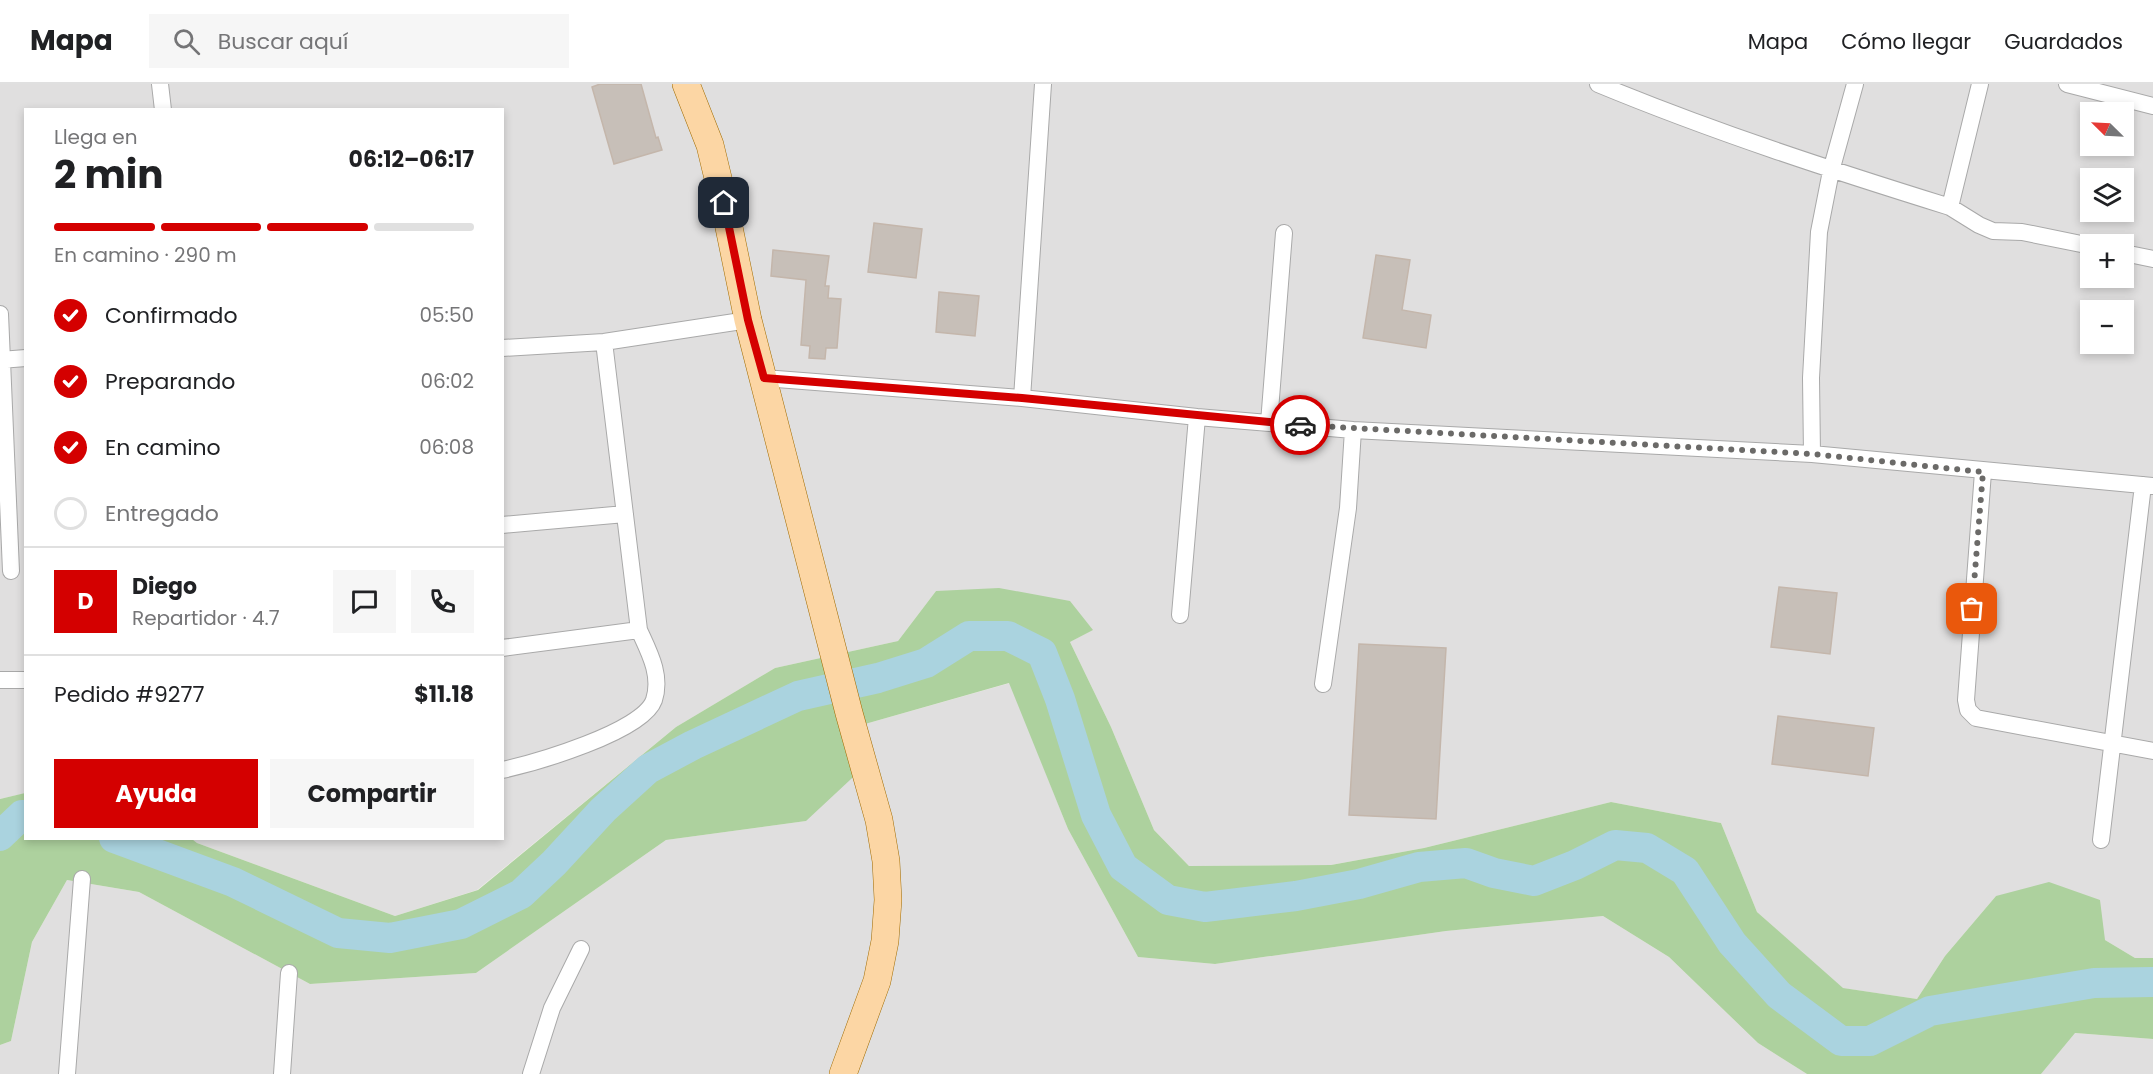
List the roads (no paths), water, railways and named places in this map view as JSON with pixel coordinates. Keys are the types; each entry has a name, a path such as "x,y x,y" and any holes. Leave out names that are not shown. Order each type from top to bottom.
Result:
{"main road":[{"path":"686,84 710,146 748,320 849,713 879,820 886,861 888,900 885,941 877,981 843,1074"}],"street":[{"path":"160,84 163,108"},
{"path":"1022,398 1043,84"},
{"path":"1598,84 1668,113 1832,171 1950,207 1993,231 2022,232 2080,244"},
{"path":"1812,454 1811,378 1819,232 1855,84"},
{"path":"1950,207 1980,84"},
{"path":"2067,84 2153,106"},
{"path":"1269,423 1284,233"},
{"path":"2134,255 2153,259"},
{"path":"0,314 12,571"},
{"path":"504,348 604,342 748,320"},
{"path":"504,769 587,745 644,714 654,702 656,686 654,662 639,630 604,342"},
{"path":"1,359 24,358"},
{"path":"764,378 1022,398 1197,417 1353,430 1812,454 2148,486 2101,840"},
{"path":"1180,615 1197,417"},
{"path":"1323,684 1348,508 1353,430"},
{"path":"1983,472 1966,700 1968,710 1976,718 2153,751"},
{"path":"504,525 625,514"},
{"path":"504,648 639,630"},
{"path":"0,680 24,680"},
{"path":"67,1074 82,879"},
{"path":"531,1074 552,1008 581,948"},
{"path":"282,1074 290,973"}],"waterway":[{"path":"119,840 233,882 338,933 390,938 461,924 521,894 554,863 603,810 648,769 693,745 798,696 878,678 926,663 969,636 1008,636 1042,653 1060,699 1096,815 1123,867 1168,900 1205,907 1296,896 1359,884 1419,867 1466,863 1494,873 1534,881 1575,865 1615,845 1647,848 1685,871 1732,943 1779,995 1841,1041 1870,1041 1930,1011 2094,983 2153,982"},
{"path":"0,836 24,815"}]}
